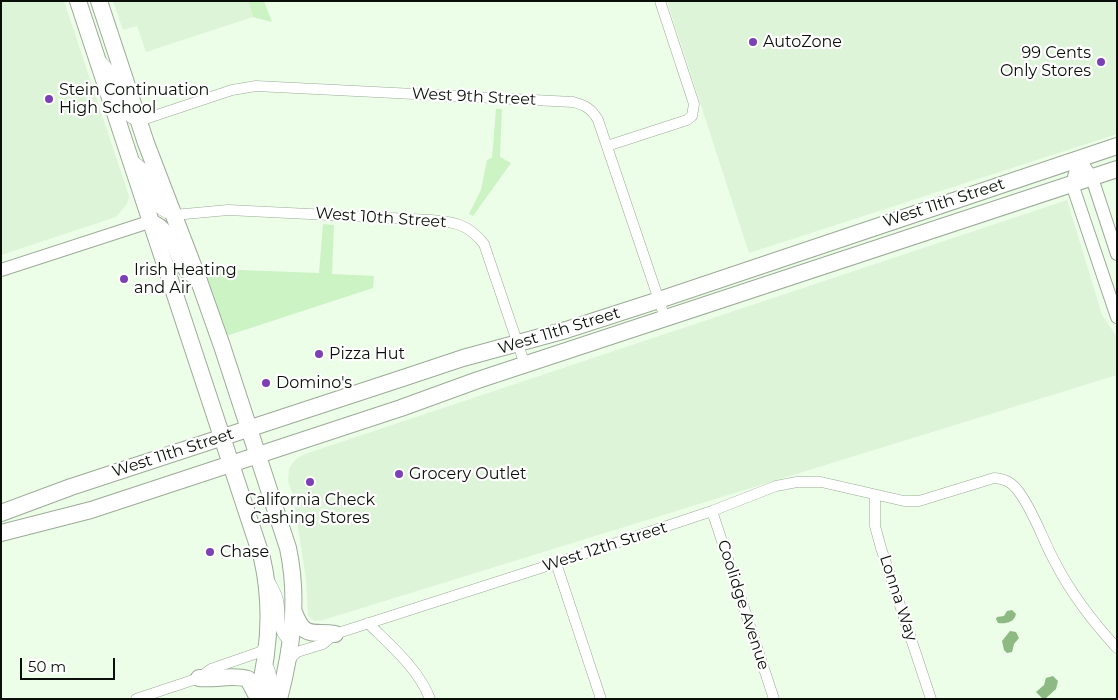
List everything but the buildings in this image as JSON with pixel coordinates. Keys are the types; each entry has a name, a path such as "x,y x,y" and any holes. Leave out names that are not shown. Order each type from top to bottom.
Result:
{"main road":[{"path":"78,1 256,539 264,570 270,614 268,643 259,659 261,698"},
{"path":"99,1 139,122 199,281 288,548 293,575 294,612 298,646 287,663 279,699"},
{"name":"West 11th Street","path":"1,513 63,490 249,428 464,358 518,344 659,300 1117,146"},
{"name":"West 11th Street","path":"1,533 91,510 525,364 1117,169"},
{"path":"294,612 298,623 308,633 335,634"},
{"path":"199,678 211,679 236,676 248,679 261,698"}],"street":[{"path":"607,146 687,120 692,116 694,104 660,1"},
{"path":"97,56 113,74 128,117 133,121 139,122"},
{"name":"West 9th Street","path":"139,122 232,90 256,86 573,102 584,105 593,112 598,120 665,318"},
{"path":"131,158 143,168 160,209 174,215"},
{"path":"1078,159 1092,178 1117,254"},
{"path":"1078,159 1072,184 1117,317"},
{"name":"West 10th Street","path":"174,215 238,210 431,220 450,222 466,227 475,233 484,244 525,364"},
{"path":"1,270 152,221 164,227 187,274 199,281"},
{"name":"West 12th Street","path":"298,646 322,644 335,634 712,511 776,486 797,482 821,482 904,501 920,501 994,478 1010,482 1019,492 1055,564 1076,599 1117,648"},
{"name":"Lonna Way","path":"875,495 875,526 879,541 931,699"},
{"name":"Coolidge Avenue","path":"712,511 774,699"},
{"path":"556,563 601,699"},
{"path":"264,570 278,601 280,630 285,639 298,646"},
{"path":"368,623 416,674 427,690 430,699"},
{"path":"136,699 199,678 211,669 259,659"}],"shaded area":[{"name":"Stein Continuation High School","path":"1,1 64,1 129,196 127,204 116,217 1,255"},
{"path":"113,1 248,1 253,17 146,52 137,26 123,30"},
{"path":"248,1 264,1 272,22 253,17"},
{"path":"667,1 1117,1 1117,134 749,253"},
{"path":"496,109 502,109 500,157 511,163 473,216 469,214 481,190 487,160 492,158"},
{"path":"1067,200 1102,315 1117,337 1117,375 323,620 314,621 308,616 306,579 293,495 288,481 289,468 296,459 305,454"},
{"path":"323,224 334,225 332,274 374,276 373,288 226,336 204,272 214,269 319,273"},
{"path":"1012,610 1016,614 1011,621 998,623 997,617 1004,616 1007,611"},
{"path":"1010,631 1016,632 1019,638 1014,644 1012,652 1007,653 1004,650 1002,641"},
{"path":"1053,676 1058,681 1056,689 1043,699 1036,692 1044,685 1046,678"}],"place":[{"name":"AutoZone","path":"753,42"},
{"name":"99 Cents Only Stores","path":"1101,62"},
{"name":"Stein Continuation High School","path":"49,99"},
{"name":"Irish Heating and Air","path":"124,279"},
{"name":"Pizza Hut","path":"319,354"},
{"name":"Domino's","path":"266,383"},
{"name":"Grocery Outlet","path":"399,474"},
{"name":"California Check Cashing Stores","path":"310,482"},
{"name":"Chase","path":"210,552"}]}
